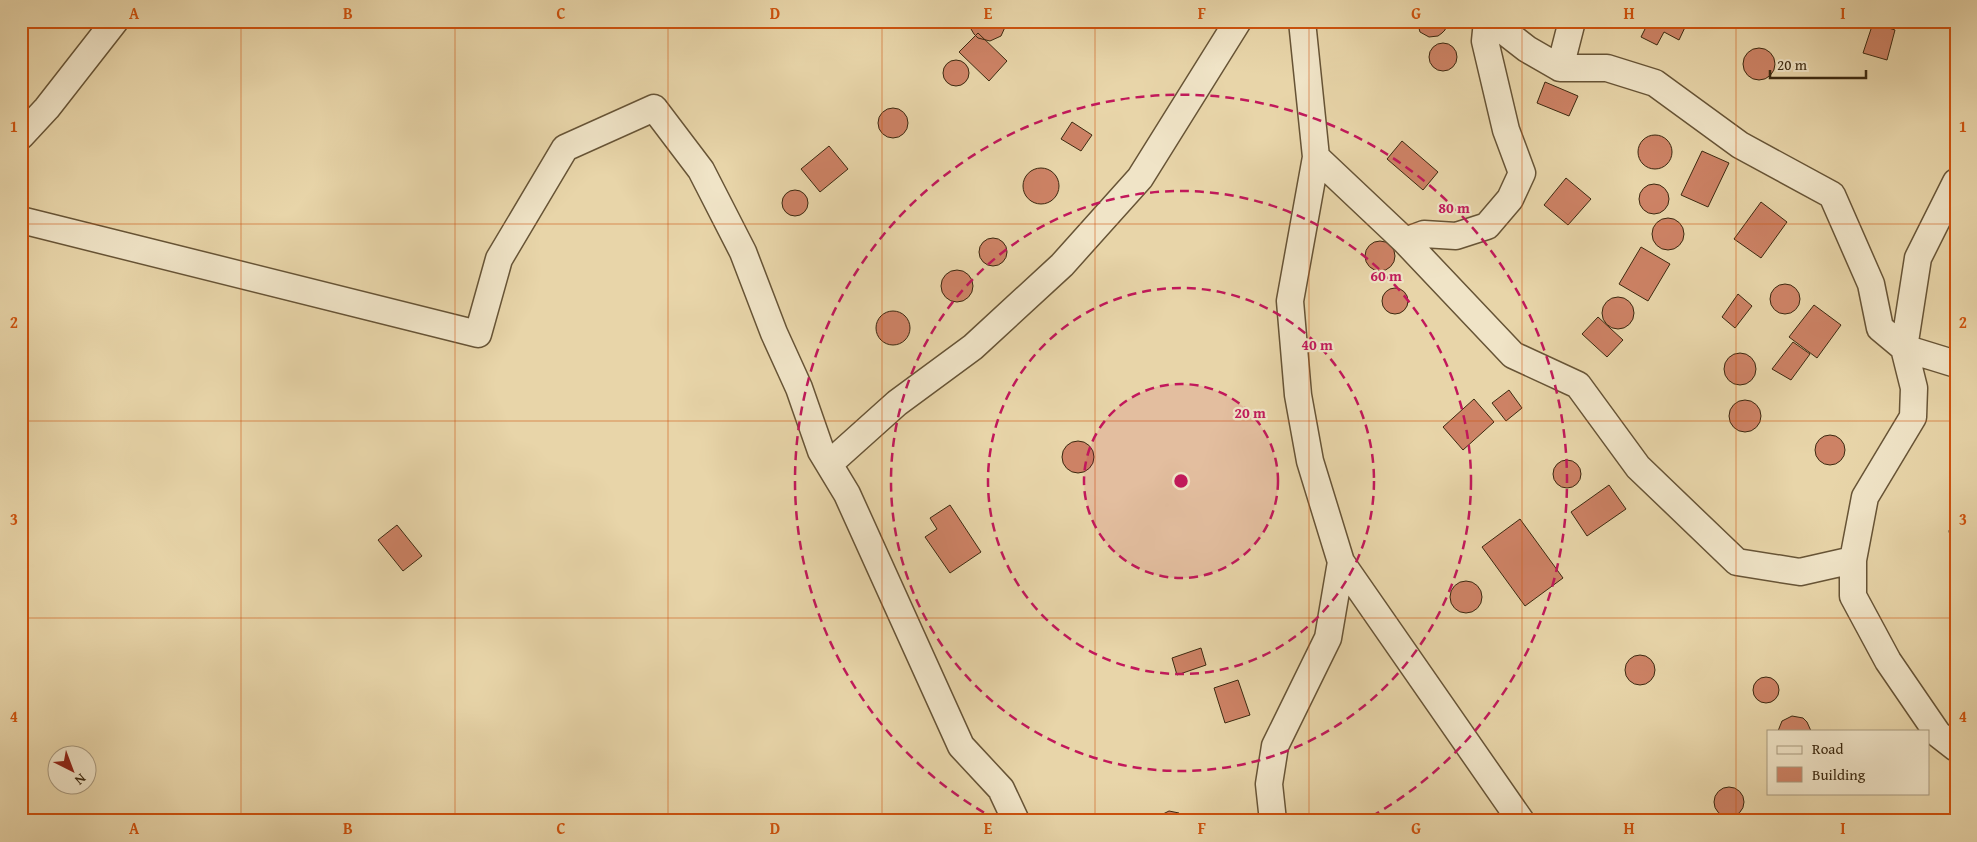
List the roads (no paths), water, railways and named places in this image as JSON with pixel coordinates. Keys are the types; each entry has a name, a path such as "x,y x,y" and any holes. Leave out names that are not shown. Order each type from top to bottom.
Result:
{"street":[{"path":"21,136 47,108 115,21"},
{"path":"829,464 897,403 973,347 1062,265 1140,178 1238,21"},
{"path":"1302,21 1316,157 1290,301 1298,395 1310,460 1341,562 1521,821"},
{"path":"1405,241 1424,234 1456,236 1487,226 1510,199 1522,173 1506,130 1485,41 1487,21"},
{"path":"1491,21 1528,49 1560,68 1607,68 1655,83 1740,145 1832,195 1871,284 1880,328 1904,348 1956,364"},
{"path":"1560,68 1572,21"},
{"path":"21,220 478,334 499,259 565,148 654,108 701,170 743,252 774,333 799,388 821,451 847,494 961,746 1001,789 1016,821"},
{"path":"1316,157 1405,241 1513,355 1578,385 1638,467 1737,562 1800,572 1853,560"},
{"path":"1956,182 1918,258 1904,348 1914,388 1913,417 1864,498 1853,560 1853,596 1888,661 1938,734 1956,748"},
{"path":"1273,821 1269,784 1276,746 1328,638 1341,562"}]}
